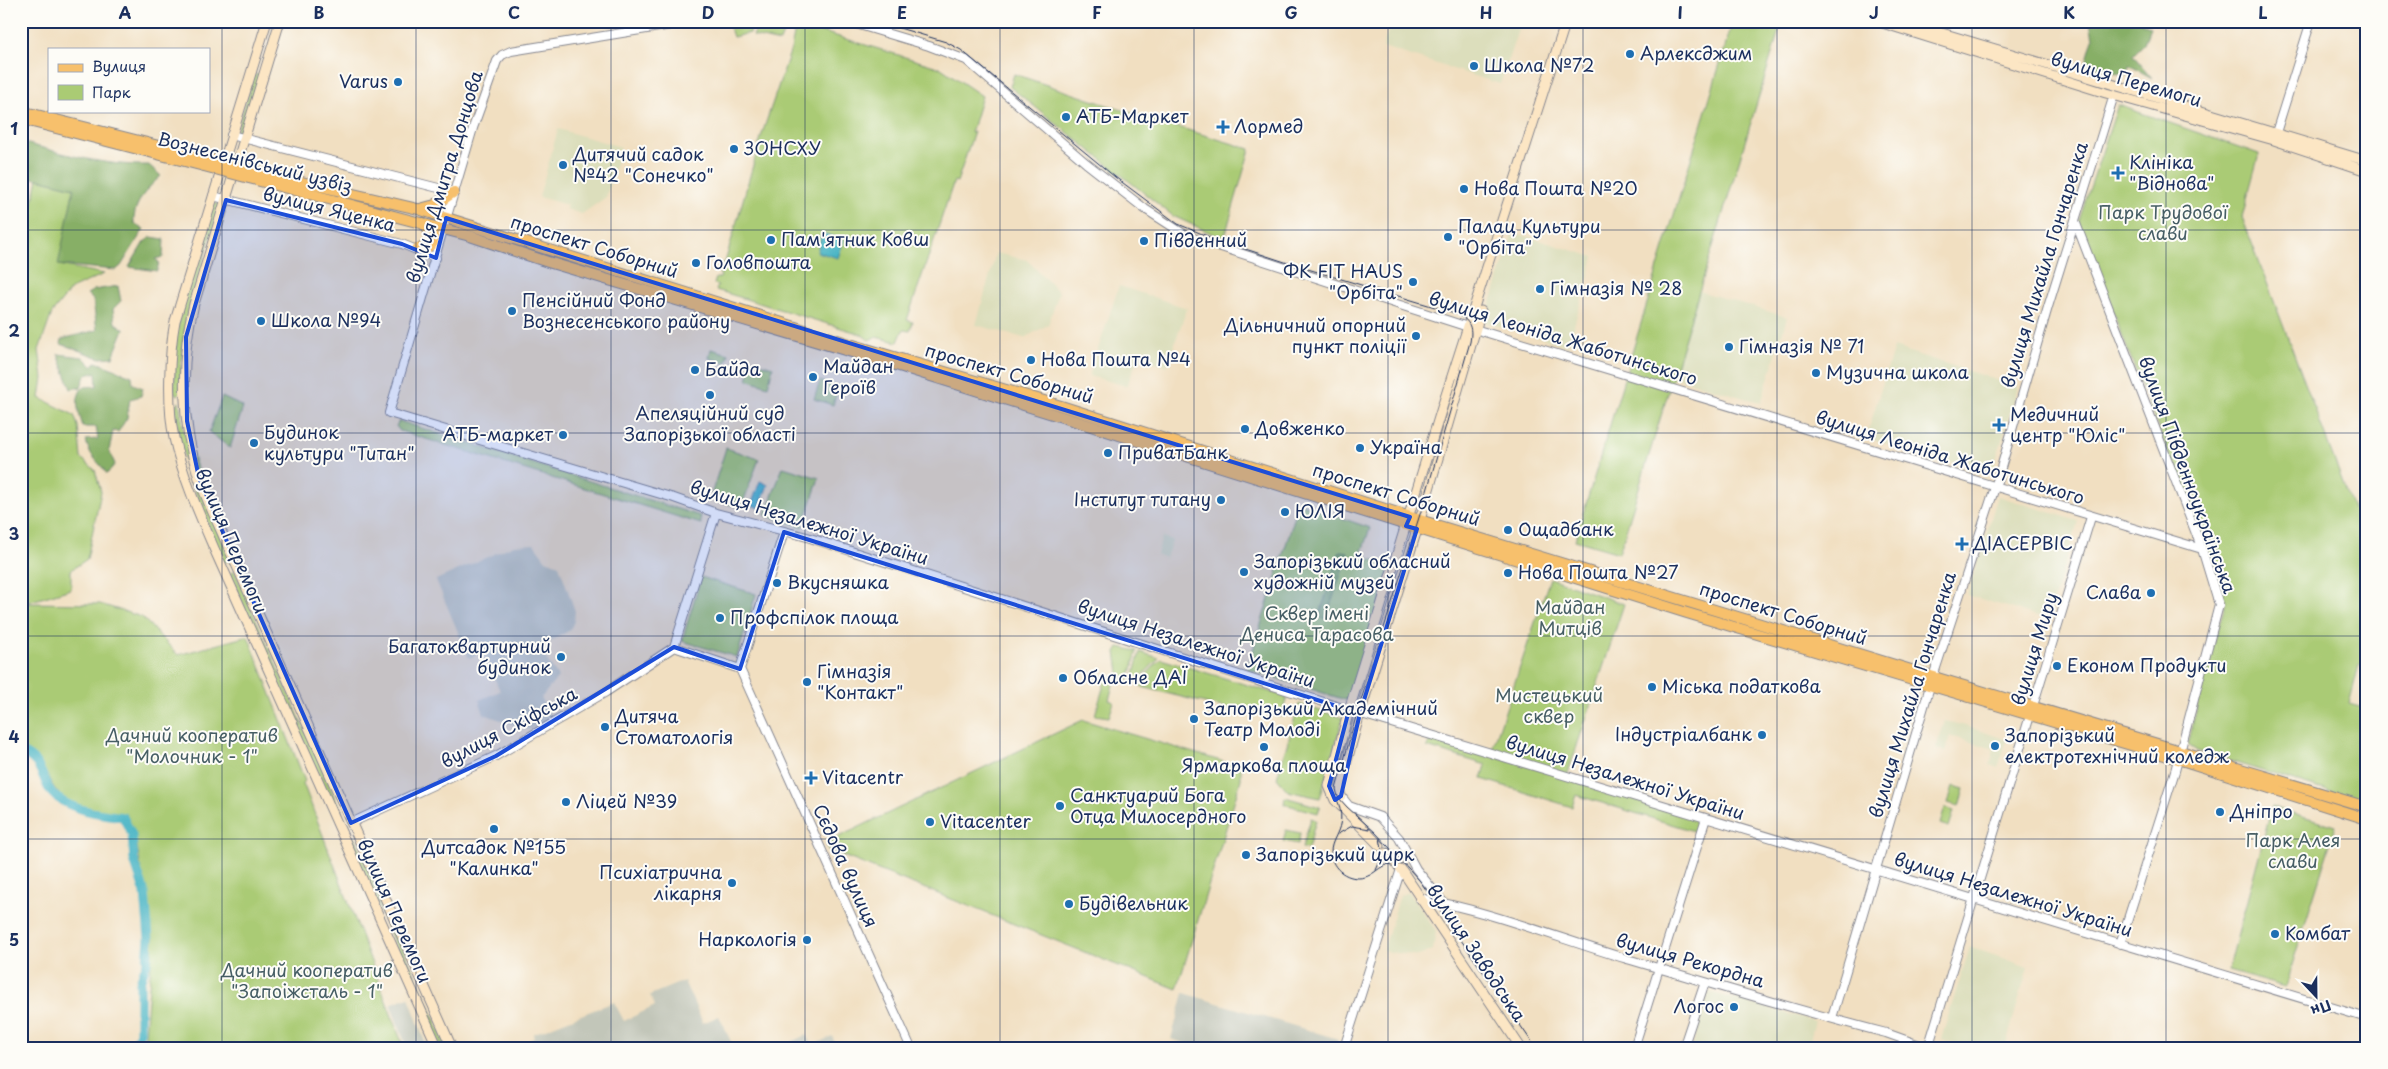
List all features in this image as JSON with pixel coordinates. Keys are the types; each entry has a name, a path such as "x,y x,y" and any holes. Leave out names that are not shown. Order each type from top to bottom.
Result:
{"main road":[{"name":"вулиця Перемоги","path":"267,21 175,320 171,356 171,399 174,437 183,469 224,570 438,1048"},
{"name":"вулиця Перемоги","path":"280,21 186,337 184,366 189,429 199,478 452,1048"},
{"path":"1350,710 1408,521 1472,328 1567,21"},
{"name":"вулиця Перемоги","path":"1876,21 2115,91 2367,161"},
{"name":"вулиця Перемоги","path":"1902,21 2115,91"},
{"path":"253,70 265,72"},
{"name":"Вознесенівський узвіз","path":"21,111 423,223"},
{"name":"Вознесенівський узвіз","path":"21,119 205,162"},
{"name":"вулиця Перемоги","path":"2275,136 2367,171"},
{"name":"Вознесенівський узвіз","path":"250,174 418,209"},
{"path":"418,209 429,208 454,192"},
{"name":"проспект Соборний","path":"418,209 445,223 703,303 858,354 1408,521"},
{"path":"417,249 428,248 433,243 433,236 423,223"},
{"name":"проспект Соборний","path":"423,223 445,223"},
{"name":"проспект Соборний","path":"703,303 1070,408 1419,525 1932,682 2179,755 2367,806"},
{"path":"1338,798 1360,713 1419,525 1472,328"},
{"path":"848,344 858,354"},
{"path":"171,399 186,399"},
{"path":"224,570 236,565"},
{"name":"вулиця Заводська","path":"1350,710 1329,786 1401,869 1521,1048"},
{"name":"проспект Соборний","path":"2179,755 2367,819"},
{"path":"339,829 351,823"}],"street":[{"name":"вулиця Дмитра Донцова","path":"389,413 473,128 497,61 502,55 511,51 696,21"},
{"name":"вулиця Леоніда Жаботинського","path":"846,21 929,46 966,60 1086,163 1145,209 1187,236 1472,328 2091,517 2202,549"},
{"path":"2275,136 2311,21"},
{"name":"вулиця Михайла Гончаренка","path":"1832,1018 1932,682 1995,487 2115,91"},
{"path":"231,135 454,192"},
{"name":"вулиця Яценка","path":"213,196 417,249 436,258"},
{"name":"вулиця Південноукраїнська","path":"2075,221 2202,549 2220,605 2179,755 2120,944"},
{"path":"433,243 436,258"},
{"name":"вулиця Незалежної України","path":"389,413 674,498 716,513 807,537 1350,710 2367,1018"},
{"path":"716,513 674,647 740,669 784,532"},
{"name":"вулиця Миру","path":"1928,1048 2091,517"},
{"name":"вулиця Скіфська","path":"351,823 496,756 606,692 674,647"},
{"name":"Сєдова вулиця","path":"740,669 912,1048"},
{"path":"1338,798 1349,806 1380,817 1399,838 1416,869 1443,902"},
{"path":"1634,1048 1706,818"},
{"path":"1344,1048 1401,869"},
{"name":"вулиця Рекордна","path":"1419,898 1443,902 1928,1048"},
{"path":"1683,1048 1705,982"}],"highlighted area":[{"path":"226,200 402,244 436,258 446,218 1410,517 1406,526 1417,529 1360,713 1341,796 1335,800 1329,786 1349,710 784,532 740,669 674,647 496,756 351,823 199,478 187,421 186,337"}],"shaded area":[{"name":"Школа №72","path":"1391,21 1521,21 1500,84 1383,47"},
{"path":"558,129 621,147 606,197 582,214 566,209 567,205 539,197"},
{"name":"Гімназія № 28","path":"1513,232 1594,257 1568,346 1485,322"},
{"path":"996,253 1027,260 1059,292 1048,325 1024,338 976,325"},
{"path":"1119,286 1187,308 1167,366 1138,357 1127,386 1089,376"},
{"name":"Гімназія № 71","path":"1696,290 1787,317 1761,403 1671,376"},
{"path":"1894,347 2018,387 1992,473 1866,438"},
{"path":"1998,496 2078,521 2048,619 1967,595"},
{"path":"1162,537 1172,540 1166,558 1157,555"},
{"path":"534,544 546,560 559,565 575,611 574,621 570,630 539,648 558,677 541,698 551,717 529,730 484,714 479,700 500,691 483,652 469,658 436,580 514,545"},
{"name":"Запорізький електротехнічний коледж","path":"1945,721 2007,740 1998,767 1990,765 1994,749 1950,736 1945,751 1936,748"},
{"path":"1409,892 1436,931 1433,950 1419,956 1383,951 1400,895"},
{"path":"1970,947 2028,967 2005,1048 1970,1048 1941,1039"},
{"path":"684,981 703,1023 719,1016 734,1048 518,1048 517,1046 534,1038 533,1034 614,1002 624,1021 655,1006 650,995"},
{"name":"Логос","path":"1709,992 1815,1021 1808,1048 1692,1048"},
{"path":"1184,993 1338,1039 1336,1048 1201,1048 1171,1039"},
{"path":"409,997 427,1048 407,1048 390,1004"},
{"path":"806,1035 812,1046 832,1036 837,1048 778,1048"}],"green space":[{"path":"1733,21 1782,21 1619,553 1575,540"},
{"path":"2090,21 2140,21 2151,27 2144,44 2133,55 2152,78 2129,65 2126,76 2086,63 2093,39"},
{"path":"753,23 750,33 733,37 729,25"},
{"path":"758,24 785,28 780,42 753,36"},
{"path":"795,29 823,32 941,68 982,96 971,133 974,132 957,182 954,181 907,320 913,322 910,331 903,330 898,342 875,337 869,340 861,334 716,290 718,285 714,284 716,278 720,278 721,275 719,274 722,263 725,263 762,134 791,49"},
{"path":"1014,74 1119,109 1250,149 1224,239 1173,216 1010,87"},
{"path":"259,75 242,134 238,134 236,132 254,76"},
{"name":"Парк Трудової слави","path":"2118,105 2259,154 2242,217 2367,546 2367,665 2359,665 2349,704 2367,709 2367,803 2197,751 2188,745 2203,681 2226,601 2078,223"},
{"path":"21,142 69,155 116,164 149,165 161,176 146,191 138,203 134,223 144,229 121,266 116,270 58,265 74,188 21,177"},
{"path":"38,179 74,188 59,265 104,274 71,289 52,313 39,350 43,378 40,398 74,415 78,426 81,458 95,470 101,492 87,559 71,570 71,589 25,603 100,604 142,617 178,655 248,636 305,781 303,783 404,1048 144,1048 153,939 135,834 126,814 91,809 65,799 55,789 35,757 21,748 21,540 25,507 21,491 21,254"},
{"path":"214,203 220,205 187,315 181,364 181,393 178,395 174,393 176,333 181,310"},
{"path":"151,237 164,239 163,257 155,259 159,262 157,271 129,267 144,242"},
{"path":"118,286 121,301 113,309 115,323 124,329 113,357 100,358 61,344 62,339 97,330 93,300 87,294 94,290"},
{"path":"711,349 729,354 726,363 709,358"},
{"path":"58,354 83,357 92,366 96,362 132,376 133,384 143,388 141,396 130,399 127,418 118,432 113,431 109,451 115,464 107,474 87,446 86,440 98,439 96,427 83,427 78,407 78,397 83,387 97,386 96,373 87,375 81,387 71,389"},
{"path":"753,361 773,367 768,386 747,379"},
{"path":"820,381 839,387 833,405 814,399"},
{"path":"222,397 243,407 230,448 209,432"},
{"path":"179,402 184,431 229,559 226,562 223,562 200,504 181,446 175,405"},
{"path":"399,421 700,516 701,524 400,431 396,426"},
{"path":"726,448 759,459 741,508 710,498"},
{"path":"783,467 819,478 803,527 765,515"},
{"name":"Сквер імені Дениса Тарасова","path":"1299,503 1370,528 1360,557 1392,564 1349,701 1247,669"},
{"path":"1340,551 1348,552 1326,619 1319,617"},
{"path":"233,571 342,814 336,814 230,574"},
{"path":"701,577 756,594 737,657 682,641"},
{"name":"Мистецький сквер","path":"1550,578 1624,604 1567,776 1491,753"},
{"path":"1119,647 1137,651 1129,680 1120,679 1116,652"},
{"path":"1140,652 1159,658 1136,682 1132,680"},
{"path":"1161,659 1287,697 1281,717 1234,706 1233,710 1142,687 1138,683"},
{"path":"1106,678 1114,681 1109,700 1114,702 1109,717 1095,715"},
{"path":"1299,704 1343,718 1320,798 1288,791 1277,778"},
{"path":"1083,720 1241,767 1241,779 1177,989 828,850 826,843"},
{"path":"1431,736 1701,820 1697,832 1576,795 1572,807 1482,779 1486,765 1427,747"},
{"path":"1953,786 1964,789 1959,806 1948,803"},
{"path":"1285,797 1320,807 1318,813 1284,804"},
{"name":"Парк Алея слави","path":"2272,807 2336,826 2285,987 2228,971"},
{"path":"1945,808 1954,811 1949,827 1940,824"},
{"path":"1311,818 1316,820 1308,849 1302,848"},
{"path":"1286,830 1300,833 1298,844 1283,841"},
{"path":"353,837 446,1046 440,1046 349,840"}],"water":[{"path":"822,233 844,240 838,258 817,252"},
{"path":"760,481 768,485 759,508 751,505"}],"waterway":[{"path":"21,752 35,761 47,786 56,797 79,809 123,817 132,835 134,860 145,893 149,939 147,962 140,982 140,1032 134,1048"}],"tram line":[{"path":"462,21 487,21"},
{"path":"876,21 946,42 961,50 1115,177 1178,224 1212,238 1291,264 1455,313 1464,318 1469,324 1471,332 1470,342 1422,508 1357,713 1336,789 1338,797 1347,807 1376,833 1420,881 1536,1048"},
{"path":"1337,799 1341,819 1331,851 1332,859 1338,869 1347,876 1359,878 1370,875 1387,865 1402,865"},
{"path":"1338,834 1352,826 1370,829"},
{"path":"1376,870 1383,855 1380,838"}],"place":[{"name":"Арлексджим","path":"1630,54"},
{"name":"Школа №72","path":"1474,66"},
{"name":"Varus","path":"398,82"},
{"name":"АТБ-Маркет","path":"1066,117"},
{"name":"Лормед","path":"1223,127"},
{"name":"ЗОНСХУ","path":"734,149"},
{"name":"Дитячий садок №42 \"Сонечко\"","path":"563,165"},
{"name":"Клініка \"Віднова\"","path":"2118,173"},
{"name":"Нова Пошта №20","path":"1464,189"},
{"name":"Палац Культури \"Орбіта\"","path":"1448,237"},
{"name":"Пам'ятник Ковш","path":"771,240"},
{"name":"Південний","path":"1144,241"},
{"name":"Головпошта","path":"696,263"},
{"name":"ФК FIT HAUS \"Орбіта\"","path":"1413,282"},
{"name":"Гімназія № 28","path":"1540,289"},
{"name":"Пенсійний Фонд Вознесенського району","path":"512,311"},
{"name":"Школа №94","path":"261,321"},
{"name":"Дільничний опорний пункт поліції","path":"1416,336"},
{"name":"Гімназія № 71","path":"1729,347"},
{"name":"Нова Пошта №4","path":"1031,360"},
{"name":"Байда","path":"695,370"},
{"name":"Музична школа","path":"1816,373"},
{"name":"Майдан Героїв","path":"813,377"},
{"name":"Апеляційний суд Запорізької області","path":"710,395"},
{"name":"Медичний центр \"Юліс\"","path":"1999,425"},
{"name":"Довженко","path":"1245,429"},
{"name":"АТБ-маркет","path":"563,435"},
{"name":"Будинок культури \"Титан\"","path":"254,443"},
{"name":"Україна","path":"1360,448"},
{"name":"ПриватБанк","path":"1108,453"},
{"name":"Інститут титану","path":"1221,500"},
{"name":"ЮЛІЯ","path":"1285,512"},
{"name":"Ощадбанк","path":"1508,530"},
{"name":"ДІАСЕРВІС","path":"1962,544"},
{"name":"Запорізький обласний художній музей","path":"1244,572"},
{"name":"Нова Пошта №27","path":"1508,573"},
{"name":"Вкусняшка","path":"777,583"},
{"name":"Слава","path":"2151,593"},
{"name":"Профспілок площа","path":"720,618"},
{"name":"Багатоквартирний будинок","path":"561,657"},
{"name":"Економ Продукти","path":"2057,666"},
{"name":"Обласне ДАЇ","path":"1063,678"},
{"name":"Гімназія \"Контакт\"","path":"807,682"},
{"name":"Міська податкова","path":"1652,687"},
{"name":"Запорізький Академічний Театр Молоді","path":"1194,719"},
{"name":"Дитяча Стоматологія","path":"605,727"},
{"name":"Індустріалбанк","path":"1762,735"},
{"name":"Запорізький електротехнічний коледж","path":"1995,746"},
{"name":"Ярмаркова площа","path":"1264,747"},
{"name":"Vitacentr","path":"811,778"},
{"name":"Ліцей №39","path":"566,802"},
{"name":"Санктуарий Бога Отца Милосердного","path":"1060,806"},
{"name":"Дніпро","path":"2220,812"},
{"name":"Vitacenter","path":"930,822"},
{"name":"Дитсадок №155 \"Калинка\"","path":"494,829"},
{"name":"Запорізький цирк","path":"1246,855"},
{"name":"Психіатрична лікарня","path":"732,883"},
{"name":"Будівельник","path":"1069,904"},
{"name":"Комбат","path":"2275,934"},
{"name":"Наркологія","path":"807,940"},
{"name":"Логос","path":"1734,1007"}],"park label":[{"name":"Майдан Митців","path":"1570,618"},
{"name":"Дачний кооператив \"Молочник - 1\"","path":"192,746"},
{"name":"Дачний кооператив \"Запоіжсталь - 1\"","path":"307,981"}]}
